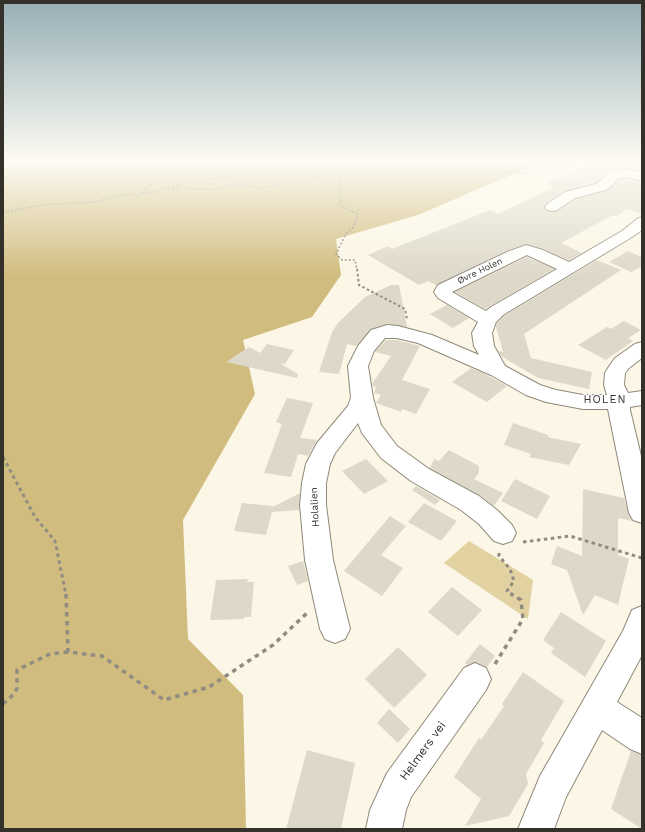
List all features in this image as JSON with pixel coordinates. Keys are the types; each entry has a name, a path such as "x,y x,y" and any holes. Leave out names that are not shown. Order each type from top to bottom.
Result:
{"street":[{"path":"552,207 563,200"},
{"path":"498,370 484,346 482,333 488,320 501,308 627,234 642,222"},
{"name":"Øvre Holen","path":"488,320 444,294 444,289 526,250 537,253 569,268"},
{"path":"503,533 488,517 470,503 415,471 389,452 370,427 362,398 358,366 365,350 378,334 387,331 398,332 425,339 498,370 533,390 554,397 583,402 620,402 642,398"},
{"path":"457,352 473,350 484,346"},
{"path":"642,348 622,362 615,373 614,385 620,402 620,410 642,513"},
{"name":"Holalien","path":"335,629 319,560 313,505 314,483 318,464 325,449 357,409 362,398"},
{"path":"536,829 552,788 575,743 597,708 634,640 642,620"},
{"name":"Helmers vei","path":"384,829 388,810 399,785 475,679"},
{"path":"597,708 642,737"}],"path":[{"path":"3,212 37,206 88,203 102,200"},
{"path":"341,200 339,205 358,214 353,228 347,232 336,254 342,260 355,260 359,285 405,308"},
{"path":"3,457 35,518 55,541 66,588 68,652"},
{"path":"475,679 486,679 523,619 521,600 507,590 514,581 510,569 499,556 499,543 503,533 523,542 570,536 642,558"},
{"path":"3,704 17,688 17,670 50,654 68,652 102,656 164,700 210,687 273,645 327,594"}],"shaded area":[{"path":"3,200 453,200 418,215 336,239 341,275 312,317 243,340 255,394 183,520 188,639 243,695 246,829 3,829"},
{"path":"469,541 533,580 528,619 444,563"}],"building":[{"path":"527,200 551,200 544,206 546,211 552,212 557,211 575,200 642,200 642,214 626,209 618,216 613,215 561,243 582,253 569,260 544,249 525,244 506,251 436,285 428,281 419,285 368,255 388,246 392,249 490,210 498,214"},
{"path":"628,251 642,257 642,266 631,272 609,262"},
{"path":"527,257 554,269 485,309 455,292"},
{"path":"597,260 621,270 524,334 531,358 592,372 589,389 538,378 501,356 498,351 503,352 496,327 497,323 504,316"},
{"path":"391,285 399,285 407,327 387,324 371,329 356,346 347,344 339,374 319,372 332,332 338,323 365,297"},
{"path":"447,305 469,318 453,328 430,314"},
{"path":"624,321 641,330 628,338 633,341 606,360 578,345 607,327 611,329"},
{"path":"386,340 397,340 420,346 402,380 430,389 416,414 402,409 401,412 376,403 381,395 374,393 376,387 372,384 391,356 375,352"},
{"path":"267,344 294,350 285,364 281,364 298,374 297,378 226,362 249,347 260,353"},
{"path":"471,368 507,386 487,402 452,382"},
{"path":"287,398 313,403 300,438 317,440 308,456 298,454 291,477 264,473 282,424 276,422"},
{"path":"513,423 548,435 548,437 581,444 569,465 529,457 531,454 504,445"},
{"path":"449,450 479,466 479,473 474,479 503,493 494,506 480,495 430,468 434,459 439,461"},
{"path":"366,459 388,481 364,494 342,471"},
{"path":"515,479 550,496 537,519 501,501"},
{"path":"416,486 440,500 435,505 412,490"},
{"path":"583,489 624,498 632,521 618,518 618,555 629,559 618,605 595,595 583,615 567,570 551,564 557,546 582,556"},
{"path":"300,493 299,510 272,512 266,535 234,531 242,503 273,507"},
{"path":"424,503 457,521 441,541 408,522"},
{"path":"390,516 406,526 381,555 403,568 382,596 344,571"},
{"path":"303,561 308,581 297,585 288,566"},
{"path":"248,579 247,582 254,582 251,617 244,617 244,619 210,620 216,580"},
{"path":"452,587 482,610 458,636 428,612"},
{"path":"561,612 606,641 585,677 551,653 554,648 543,640"},
{"path":"480,644 495,656 487,667 476,662 467,665 465,663"},
{"path":"398,647 427,675 394,708 365,679"},
{"path":"523,672 564,701 541,740 544,743 526,774 528,784 509,816 465,826 481,799 454,777 479,738 481,740 504,706 502,704"},
{"path":"389,709 410,729 398,743 377,723"},
{"path":"307,750 355,763 341,829 286,829"},
{"path":"631,751 642,755 642,829 611,809"}],"district":[{"name":"HOLEN","path":"605,400"}]}
